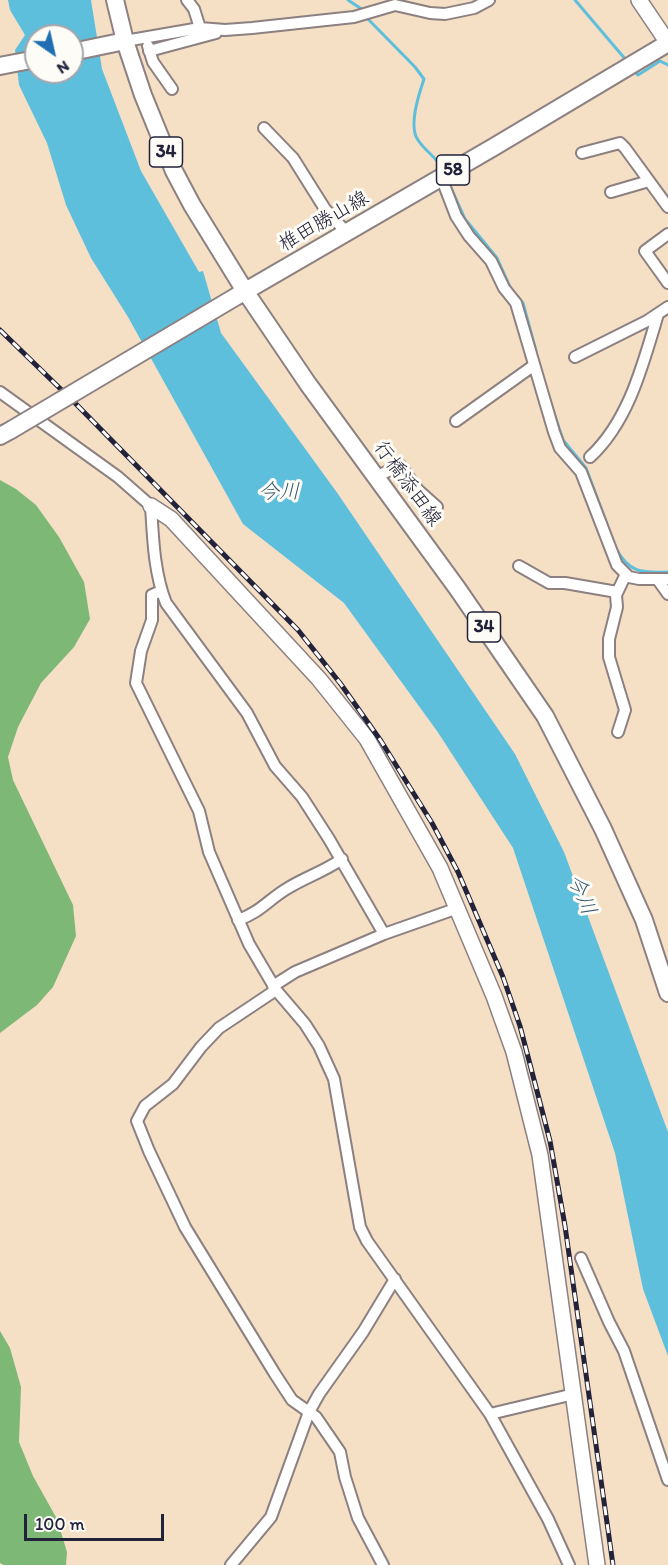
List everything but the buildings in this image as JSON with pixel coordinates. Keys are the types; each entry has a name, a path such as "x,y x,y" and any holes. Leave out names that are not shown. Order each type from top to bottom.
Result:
{"main road":[{"name":"行橋添田線","path":"116,0 122,42 174,171 241,294 457,588 545,716 608,839 644,920 668,993"},
{"path":"84,50 122,42"},
{"name":"椎田勝山線","path":"5,433 668,43"},
{"path":"0,66 24,61"}],"street":[{"path":"187,0 194,9 200,28"},
{"path":"149,51 225,30 354,17 395,2 430,13 445,14 463,12 489,0"},
{"path":"639,0 668,43"},
{"path":"122,42 200,28 225,30"},
{"path":"147,37 153,62 172,89"},
{"path":"264,129 293,158 326,209 347,233"},
{"path":"582,153 620,143 668,207"},
{"path":"441,177 456,216 469,236 491,261 504,288 516,303 545,406 561,448 581,472 617,565 626,574 639,579 663,580 668,594"},
{"path":"611,192 649,181"},
{"path":"668,234 645,251 668,283"},
{"path":"575,357 668,307"},
{"path":"590,457 604,444 620,420 646,356 658,314"},
{"path":"456,421 533,366"},
{"path":"0,392 118,477 151,506 171,519 319,679 367,739 440,867 494,996 514,1052 540,1155 597,1565"},
{"path":"376,477 400,465 418,490 437,507"},
{"path":"151,506 161,591 175,618 199,646 247,713 275,766 302,797 342,859 384,934"},
{"path":"519,566 549,583 565,583 617,592"},
{"path":"618,732 625,710 609,657 609,639 617,607 617,592 626,574"},
{"path":"161,591 152,595 152,620 141,651 136,683 199,811 209,852 238,920 275,988 305,1024 320,1046 329,1066 334,1079 360,1227 367,1241 490,1414 548,1519 569,1565"},
{"path":"238,920 263,908 288,888 326,870 342,859"},
{"path":"383,1565 358,1518 340,1452 316,1417 292,1400 275,1374 185,1227 136,1121 145,1106 172,1084 219,1028 295,972 384,934 458,908"},
{"path":"581,1258 609,1323 624,1351 668,1480"},
{"path":"231,1565 271,1517 309,1412 363,1332 395,1279"},
{"path":"490,1414 574,1394"}],"green space":[{"path":"0,480 36,505 59,537 84,582 90,619 74,647 41,683 18,727 8,757 13,780 73,905 76,936 53,987 37,1005 0,1033"},
{"path":"0,1331 10,1348 21,1387 19,1442 33,1476 57,1519 67,1552 66,1565 4,1565 0,1563"}],"water":[{"name":"今川","path":"8,0 91,0 102,69 141,171 199,272 203,271 221,333 338,494 515,754 564,852 668,1132 668,1356 643,1289 615,1153 513,848 437,731 344,603 243,524 128,317 91,258 66,205 47,143 19,85 15,50 24,36 24,84 84,84 84,24 24,24 24,33 10,10"}],"waterway":[{"path":"348,0 363,10"},
{"path":"575,0 626,60"},
{"path":"368,19 424,79 415,110 415,134 443,169"},
{"path":"634,70 638,75 660,61 668,65"},
{"path":"448,181 465,219 497,258 511,289 523,303 536,351"},
{"path":"549,398 563,440 586,468 607,524"},
{"path":"615,547 625,562 637,570 668,572"}],"railway":[{"path":"0,330 298,630 340,683 381,741 432,823 458,872 503,977 520,1026 550,1141 565,1226 613,1565"}]}
